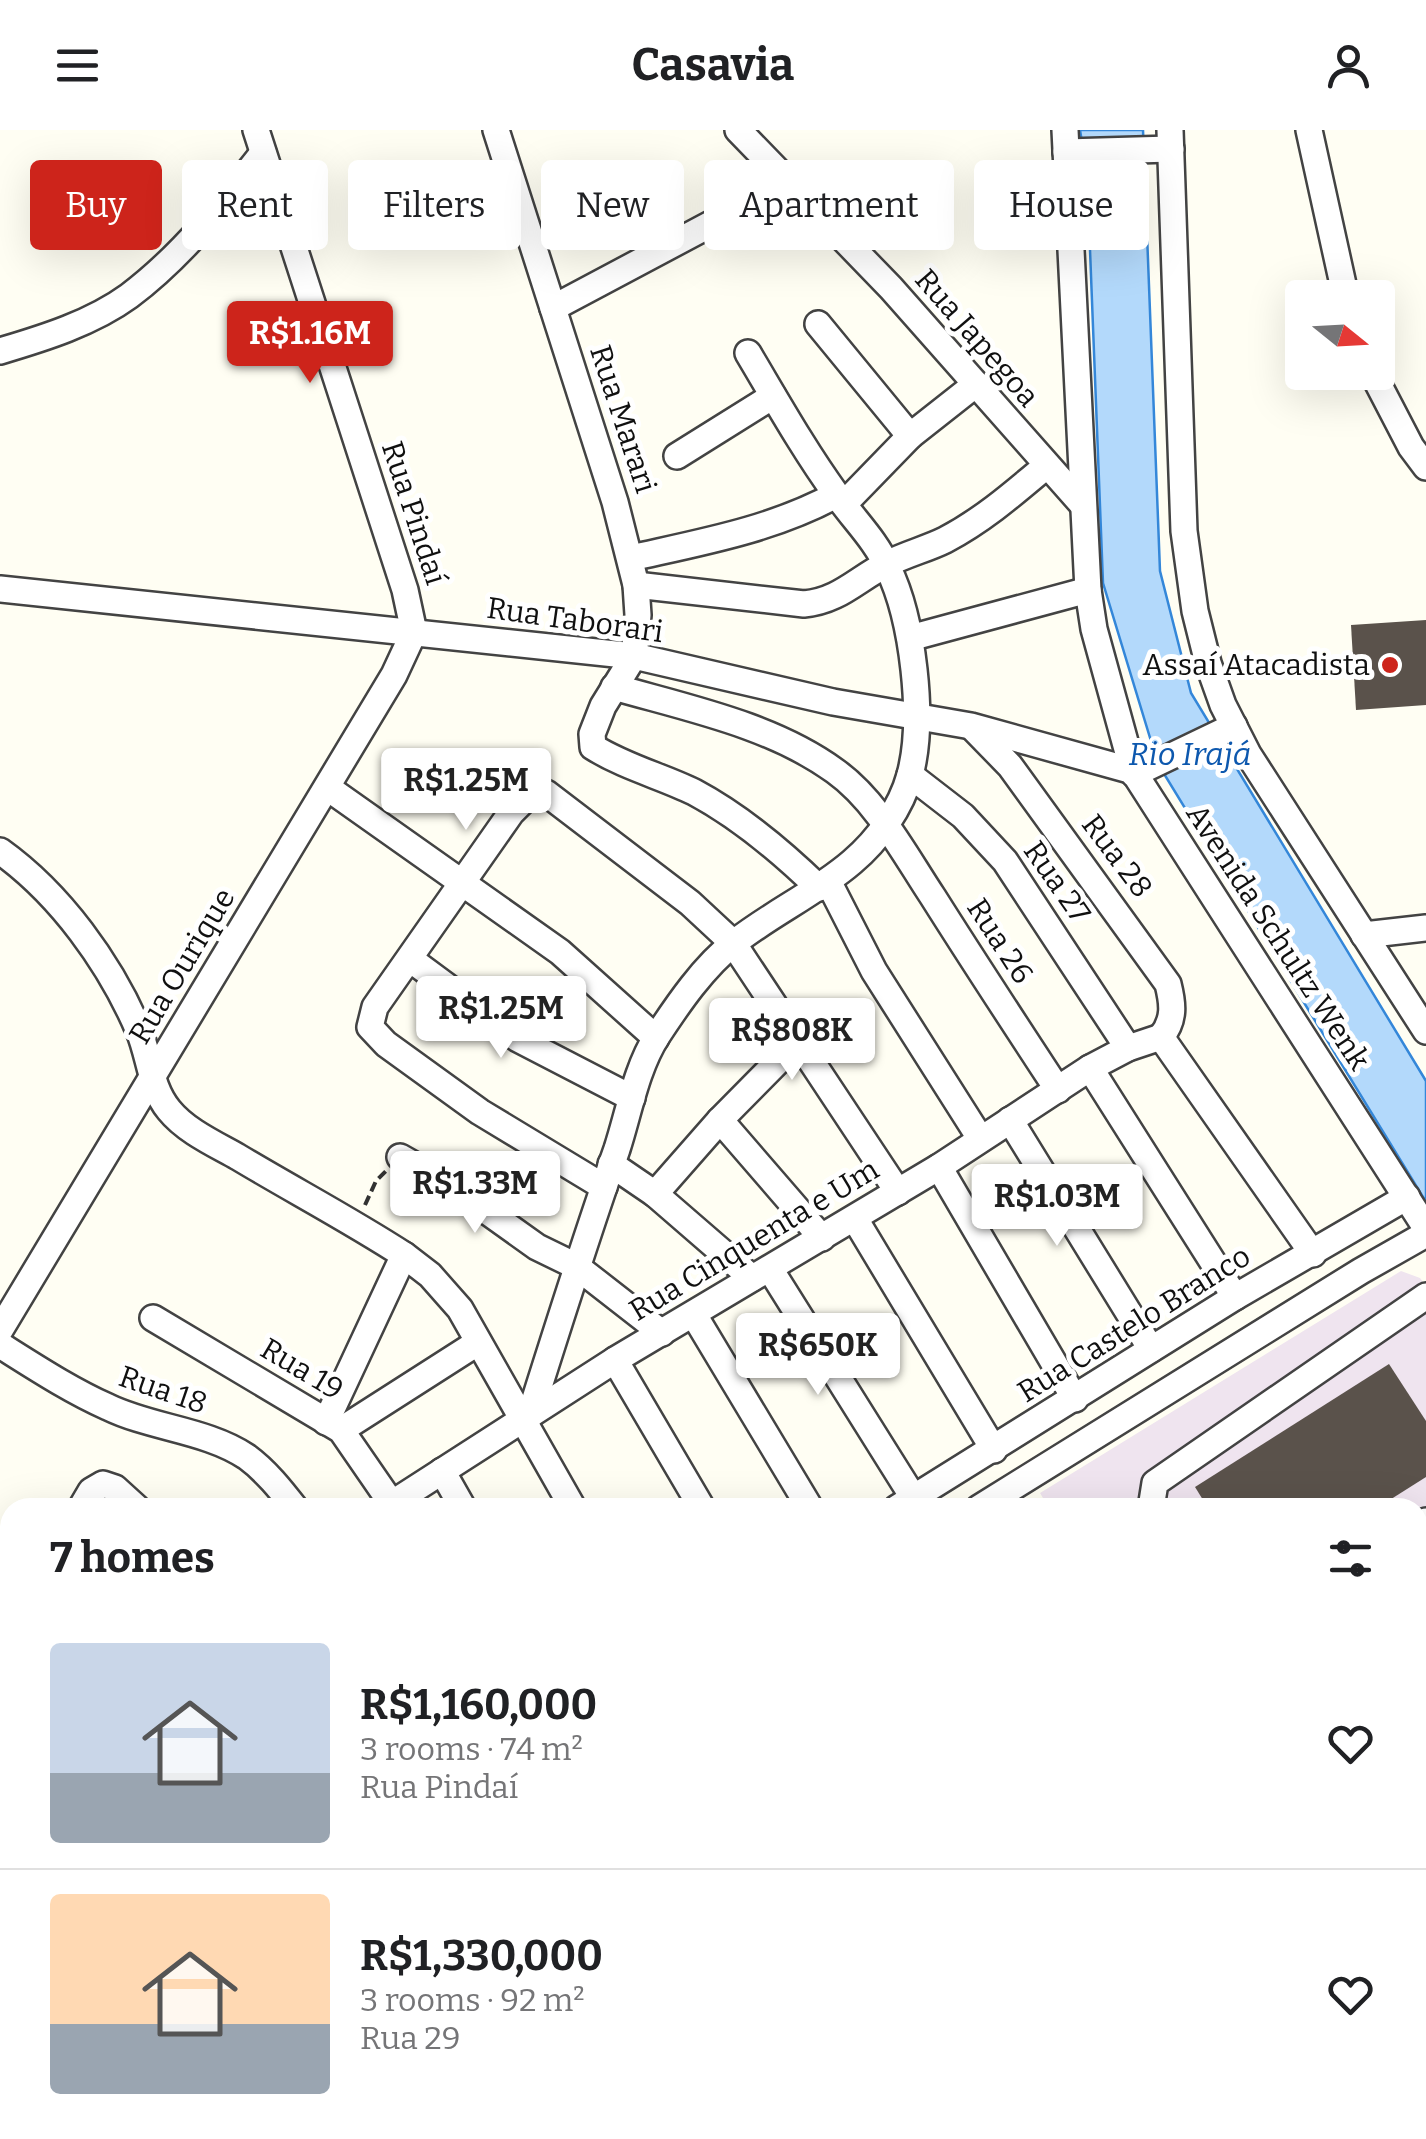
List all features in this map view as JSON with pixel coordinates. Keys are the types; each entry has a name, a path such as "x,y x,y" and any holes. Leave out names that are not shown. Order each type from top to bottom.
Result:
{"street":[{"name":"Rua Marari","path":"496,130 632,558 638,615 634,656 595,724 593,747 695,793 824,885"},
{"name":"Rua Japegoa","path":"738,130 767,160"},
{"path":"1309,130 1342,280"},
{"path":"1066,141 1171,140 1184,532 1195,611 1226,730 1426,1031"},
{"name":"Avenida Schultz Wenk","path":"1066,141 1088,590 1094,628 1140,770 1426,1231"},
{"path":"0,351 74,325 128,297 195,235 260,142"},
{"name":"Rua Pindaí","path":"260,142 401,577 414,632"},
{"path":"553,308 704,227"},
{"name":"Rua Japegoa","path":"854,250 1082,504"},
{"path":"818,324 910,436"},
{"path":"526,1417 632,1098 656,1038 716,959 733,943 824,885 855,860 885,828 910,775 915,715 910,638 899,593 866,530 840,499 748,353"},
{"path":"632,558 758,529 840,499 976,384"},
{"path":"1381,390 1411,448 1426,467"},
{"path":"677,456 774,396"},
{"path":"636,584 804,604 824,602 887,564 975,523 1046,466"},
{"name":"Rua Taborari","path":"0,589 634,656 833,702 972,726 1140,770"},
{"path":"910,638 1088,590"},
{"name":"Rua Ourique","path":"0,1330 328,788 394,675 414,632"},
{"name":"Rua 26","path":"614,687 753,730 803,750 838,772 885,828 1058,1090"},
{"name":"Rua 28","path":"972,726 1010,766 1168,984 1172,1020 1161,1037"},
{"path":"1140,770 1226,730"},
{"name":"Rua 27","path":"910,775 963,816 1005,861 1128,1048"},
{"path":"328,788 560,952 656,1038"},
{"path":"898,1192 733,943 690,904 546,793 532,792 512,813 374,1007 370,1027 374,1036 480,1112 608,1176 656,1194 761,1274 902,1498"},
{"path":"0,851 36,880 81,934 120,993 141,1034 152,1078 168,1110 182,1123 353,1223 430,1275 460,1309 477,1343 526,1417 567,1498"},
{"path":"824,885 980,1138"},
{"path":"1364,935 1426,928"},
{"path":"410,959 518,1039 632,1098"},
{"path":"1161,1037 1313,1254"},
{"name":"Rua Cinquenta e Um","path":"400,1498 615,1360 939,1167 1090,1068 1128,1048 1161,1037"},
{"path":"656,1194 720,1120 798,1041"},
{"path":"1090,1068 1235,1298"},
{"path":"720,1120 822,1238"},
{"path":"1010,1120 1152,1349"},
{"path":"400,1157 453,1187 537,1247 576,1266 662,1333"},
{"path":"939,1167 1075,1399"},
{"name":"Rua Castelo Branco","path":"912,1498 1235,1298 1407,1197"},
{"path":"855,1219 994,1450"},
{"path":"995,1498 1426,1231"},
{"path":"333,1426 404,1255"},
{"path":"1153,1498 1155,1484 1426,1296"},
{"path":"694,1315 804,1498"},
{"name":"Rua 19","path":"152,1318 333,1426 382,1498"},
{"path":"333,1426 477,1343"},
{"name":"Rua 18","path":"0,1345 110,1408 155,1426 213,1441 246,1456 288,1498"},
{"path":"615,1360 696,1498"},
{"path":"442,1470 457,1498"},
{"path":"87,1498 91,1490 103,1484 126,1498"}],"path":[{"path":"353,1223 376,1181 400,1157"}],"shaded area":[{"path":"1401,1271 1420,1278 1426,1286 1426,1498 1043,1498 1040,1493"}],"water":[{"name":"Rio Irajá","path":"1080,130 1143,130 1144,160 1085,160"},
{"name":"Rio Irajá","path":"1090,250 1148,250 1160,571 1191,693 1426,1081 1426,1202 1158,764 1103,583"}],"building":[{"name":"Assaí Atacadista","path":"1426,620 1426,705 1356,710 1351,625"},
{"path":"1389,1364 1426,1421 1426,1477 1393,1498 1202,1498 1195,1487"}],"place":[{"name":"Assaí Atacadista","path":"1390,665"}]}
